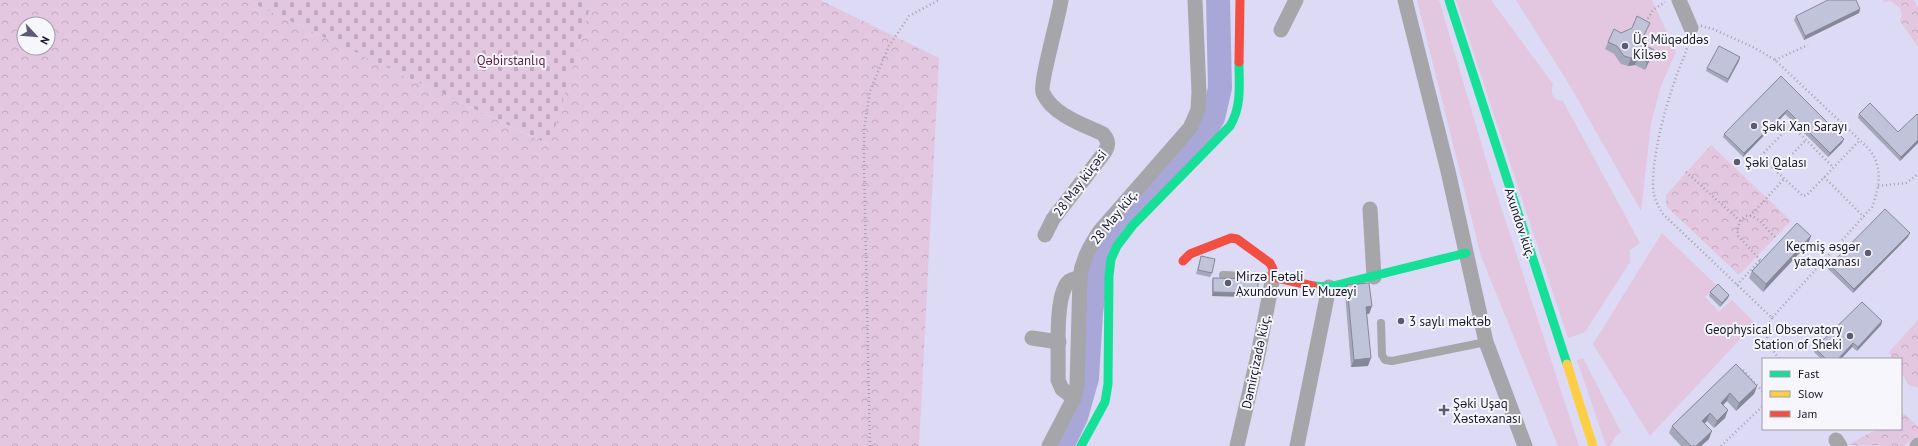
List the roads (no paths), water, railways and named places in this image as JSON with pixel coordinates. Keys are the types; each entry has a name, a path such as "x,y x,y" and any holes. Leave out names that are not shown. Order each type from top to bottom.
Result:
{"street":[{"name":"28 May küçəsi","path":"1045,235 1053,219 1108,146 1107,139 1103,134 1065,116 1050,104 1042,92 1042,84 1061,0"},
{"name":"28 May küç.","path":"1049,446 1074,398 1077,385 1080,278 1081,266 1088,249 1100,231 1190,128 1198,110 1199,92 1195,0"},
{"path":"1080,446 1105,402 1108,384 1109,276 1111,259 1117,246 1133,226 1230,126 1236,116 1239,104 1240,0"},
{"path":"1281,30 1296,0"},
{"path":"1405,0 1448,172 1486,342 1525,446"},
{"name":"Axundov küç.","path":"1449,0 1593,446"},
{"path":"1680,0 1691,28"},
{"path":"1370,209 1374,277"},
{"path":"1183,261 1190,254 1225,240 1237,239 1270,264 1273,269 1272,277 1313,286 1329,287 1374,277 1466,252"},
{"name":"Dəmirçizadə küç.","path":"1237,446 1258,353 1272,277"},
{"path":"1074,398 1062,389 1058,380 1060,303 1065,287 1071,280 1080,278"},
{"path":"1297,446 1329,287"},
{"path":"1032,338 1059,342"}],"lane":[{"path":"1223,275 1272,277"},
{"path":"1381,323 1382,355 1385,360 1392,361 1486,342"}],"waterway":[{"path":"1062,446 1076,417 1087,378 1091,313 1098,260 1118,225 1203,134 1213,118 1220,88 1218,0"}],"place":[{"name":"Üç Müqəddəs Kilsəs","path":"1625,46"},
{"name":"Şəki Xan Sarayı","path":"1754,126"},
{"name":"Şəki Qalası","path":"1737,162"},
{"name":"Keçmiş əsgər yataqxanası","path":"1868,253"},
{"name":"Mirzə Fətəli Axundovun Ev Muzeyi","path":"1228,283"},
{"name":"3 saylı məktəb","path":"1401,321"},
{"name":"Geophysical Observatory Station of Sheki","path":"1850,336"},
{"name":"Şəki Uşaq Xəstəxanası","path":"1444,410"}],"park label":[{"name":"Qəbirstanlıq","path":"511,60"}]}
